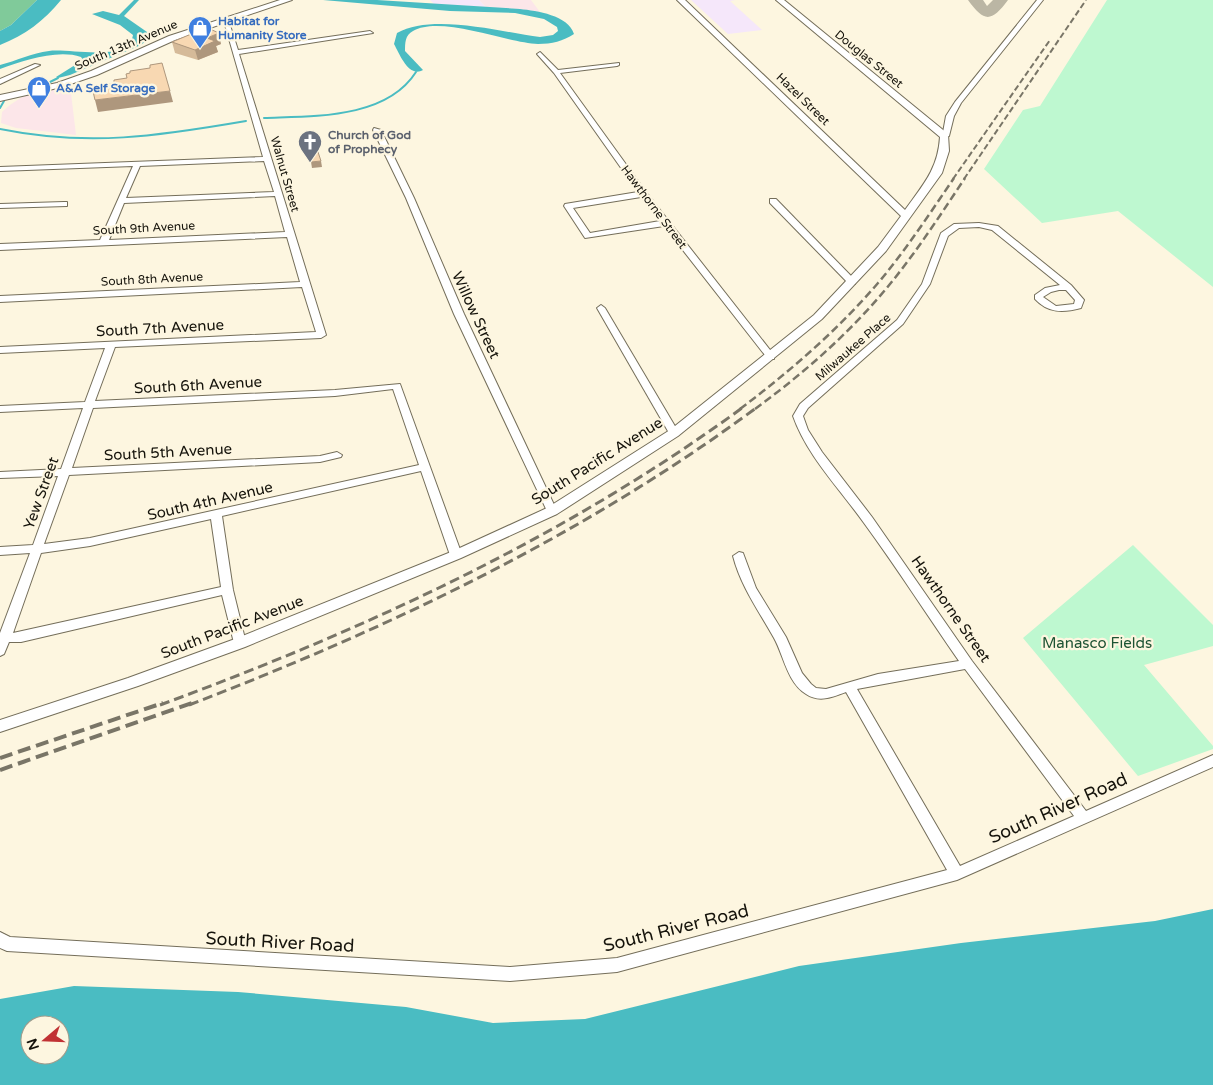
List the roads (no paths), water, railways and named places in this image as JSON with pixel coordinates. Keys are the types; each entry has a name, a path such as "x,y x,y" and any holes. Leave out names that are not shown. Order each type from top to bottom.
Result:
{"main road":[{"name":"South 13th Avenue","path":"0,98 59,85 94,73 172,38 288,0"}],"street":[{"name":"Hazel Street","path":"681,0 906,216"},
{"name":"Douglas Street","path":"780,0 945,136"},
{"name":"South Pacific Avenue","path":"0,726 133,682 240,643 456,555 552,511 674,433 771,357 818,317 882,249 937,173 944,151 945,136 950,116 958,102 1040,0"},
{"name":"Walnut Street","path":"226,19 256,115 266,159 321,335"},
{"path":"236,52 370,33"},
{"name":"Hawthorne Street","path":"540,54 556,72 665,223 771,357"},
{"path":"556,72 616,64"},
{"path":"0,82 36,65"},
{"name":"Willow Street","path":"377,130 552,511"},
{"path":"0,169 266,159"},
{"path":"103,243 138,163"},
{"path":"121,201 277,194"},
{"path":"643,194 568,206 588,236 665,223"},
{"path":"773,201 852,282"},
{"path":"0,206 64,204"},
{"name":"Milwaukee Place","path":"798,416 804,406 900,322 926,284 944,235 957,226 995,228 1068,286"},
{"name":"South 9th Avenue","path":"0,247 289,234"},
{"name":"South 8th Avenue","path":"0,299 305,284"},
{"path":"601,308 674,433"},
{"name":"South 7th Avenue","path":"0,350 321,335"},
{"name":"Yew Street","path":"0,651 2,638 37,549 111,345"},
{"name":"South 6th Avenue","path":"0,409 335,393 397,386 424,467"},
{"name":"Hawthorne Street","path":"798,416 803,430 818,454 868,520 968,664 1083,817"},
{"name":"South 5th Avenue","path":"0,475 320,459 337,456"},
{"path":"424,467 456,555"},
{"name":"South 4th Avenue","path":"0,551 37,549 90,542 216,516 424,467"},
{"path":"216,516 227,590 240,643"},
{"path":"739,556 742,571 753,595 785,645 802,684 811,692 818,694 849,686 968,664"},
{"path":"2,638 21,637 227,590"},
{"path":"849,686 957,874"},
{"name":"South River Road","path":"0,940 7,944 510,974 617,965 957,874 1213,760"}],"water":[{"path":"37,0 61,0 34,27 0,45 0,31 11,25"},
{"path":"134,0 139,0 124,16 147,32 147,40 141,45 70,75 58,78 56,77 83,60 81,57 61,54 51,55 0,69 0,65 49,51 110,52 121,49 129,44 133,35 120,25 92,14 103,11 119,15"},
{"path":"323,0 377,0 520,9 559,18 571,28 574,34 557,42 538,44 456,28 425,27 410,33 405,42 405,51 423,70 418,72 409,68 394,44 397,33 412,27 429,24 448,24 540,37 553,35 558,31 557,27 544,19 515,13 450,11"},
{"path":"1213,909 1213,1085 0,1085 0,999 74,986 238,992 406,1007 493,1023 585,1019 799,966 961,943 1155,921"}],"waterway":[{"path":"264,118 326,115 368,107 387,99 403,87 416,72"},
{"path":"48,83 58,78"},
{"path":"0,108 4,101"},
{"path":"0,129 63,137 94,138 153,135 246,121"}],"railway":[{"path":"964,179 1086,0"},
{"path":"953,179 1050,40"},
{"path":"740,409 812,350 863,300 898,258 954,178"},
{"path":"755,409 826,351 875,302 910,259 965,178"},
{"path":"160,705 313,645 462,577 605,499 674,455 742,408"},
{"path":"189,705 338,644 483,576 623,498 756,408"},
{"path":"0,758 163,703"},
{"path":"0,770 192,703"}],"place":[{"name":"Habitat for Humanity Store","path":"200,49"},
{"name":"A&A Self Storage","path":"39,109"},
{"name":"Church of God of Prophecy","path":"310,163"}],"park label":[{"name":"Manasco Fields","path":"1097,643"}]}
